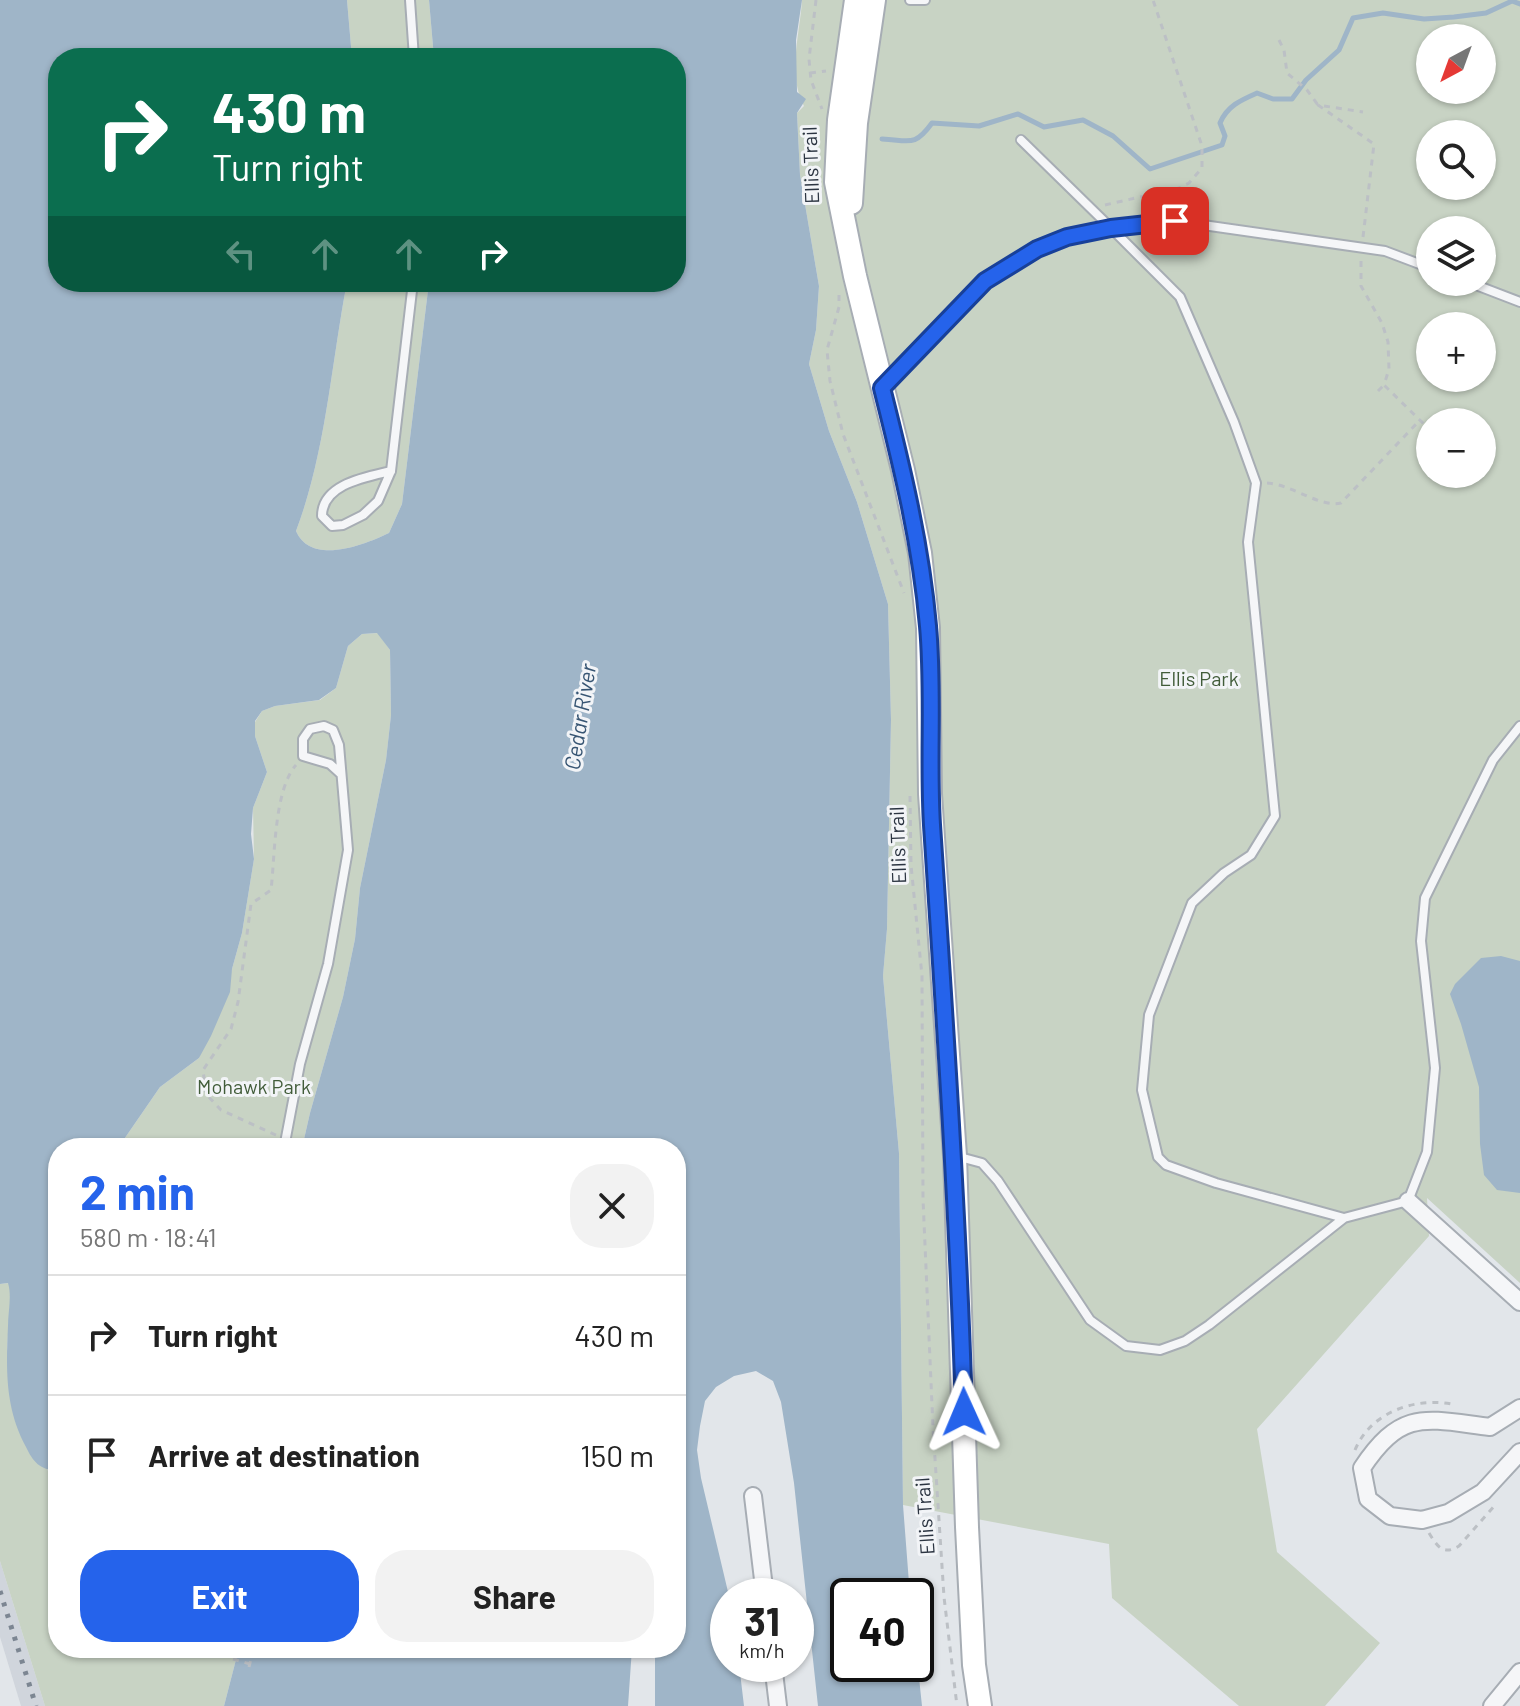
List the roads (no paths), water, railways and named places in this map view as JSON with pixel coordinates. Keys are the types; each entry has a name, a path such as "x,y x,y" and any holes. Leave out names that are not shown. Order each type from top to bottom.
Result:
{"street":[{"path":"856,0 836,182 903,470 920,553 928,628 930,794 955,1156 967,1527 974,1665 980,1706"},
{"path":"848,240 852,152 874,0"},
{"path":"1408,1201 1520,1302"},
{"path":"1520,1408 1490,1427 1429,1419 1404,1425 1379,1443 1362,1468 1368,1499 1390,1516 1422,1520 1448,1513 1483,1492 1520,1452"},
{"path":"753,1496 763,1578"},
{"path":"1492,1706 1520,1672"},
{"path":"775,1682 778,1706"}],"lane":[{"path":"410,0 413,48"},
{"path":"910,0 925,0"},
{"path":"1021,140 1180,297 1234,422 1256,483 1248,542 1275,816 1251,855 1224,873 1192,903 1149,1015 1142,1090 1158,1157 1166,1165 1216,1183 1344,1218"},
{"path":"882,388 985,281 1037,249 1067,237 1111,228 1175,221 1385,251 1416,263"},
{"path":"391,471 352,481 322,505 322,516 332,526 343,525 363,515 378,501 391,471 412,292"},
{"path":"1496,293 1520,302"},
{"path":"286,1138 300,1064 328,964 348,850 339,745 333,730 324,726 310,729 303,739 303,756 330,764 341,774"},
{"path":"955,1156 982,1163 1021,1214 1090,1320 1126,1346 1160,1350 1185,1341 1344,1218 1408,1201 1427,1152 1435,1068 1421,941 1425,898 1493,760 1520,726"}],"water":[{"name":"Cedar River","path":"0,0 347,0 351,48 48,48 48,292 345,292 321,439 296,531 303,542 313,548 339,550 389,533 402,504 428,292 686,292 686,48 433,48 429,0 802,0 796,40 797,92 806,99 797,113 800,175 819,286 816,330 809,364 829,431 857,502 888,604 891,720 887,929 883,976 899,1153 903,1505 909,1578 830,1578 830,1682 919,1682 922,1706 818,1706 814,1669 814,1578 804,1578 781,1402 773,1381 756,1371 734,1376 716,1387 705,1401 697,1450 725,1578 710,1578 710,1682 741,1682 744,1706 655,1706 655,1658 686,1658 686,1138 304,1138 343,997 355,939 360,888 386,760 391,715 390,650 377,633 362,634 348,646 336,688 319,700 275,706 262,711 255,721 255,736 267,772 253,808 251,834 254,859 242,933 232,969 230,992 199,1058 160,1087 125,1138 48,1138 48,1469 35,1461 14,1418 8,1388 8,1283 0,1284"},
{"path":"1501,956 1520,961 1520,1193 1497,1190 1484,1175 1479,1087 1450,994 1455,984 1481,958"},
{"path":"236,1658 631,1658 628,1706 224,1706"}],"waterway":[{"path":"882,139 910,141 920,136 932,123 979,126 1018,114 1044,127 1083,120 1113,136 1150,169 1222,145 1225,136 1220,123 1231,108 1245,98 1257,93 1273,99 1292,99 1306,80 1339,50 1353,18 1383,13 1424,19 1454,17 1486,13 1512,1 1520,4"}],"railway":[{"path":"0,1591 36,1706"}],"park label":[{"name":"Ellis Park","path":"1199,679"},
{"name":"Mohawk Park","path":"254,1087"}]}
